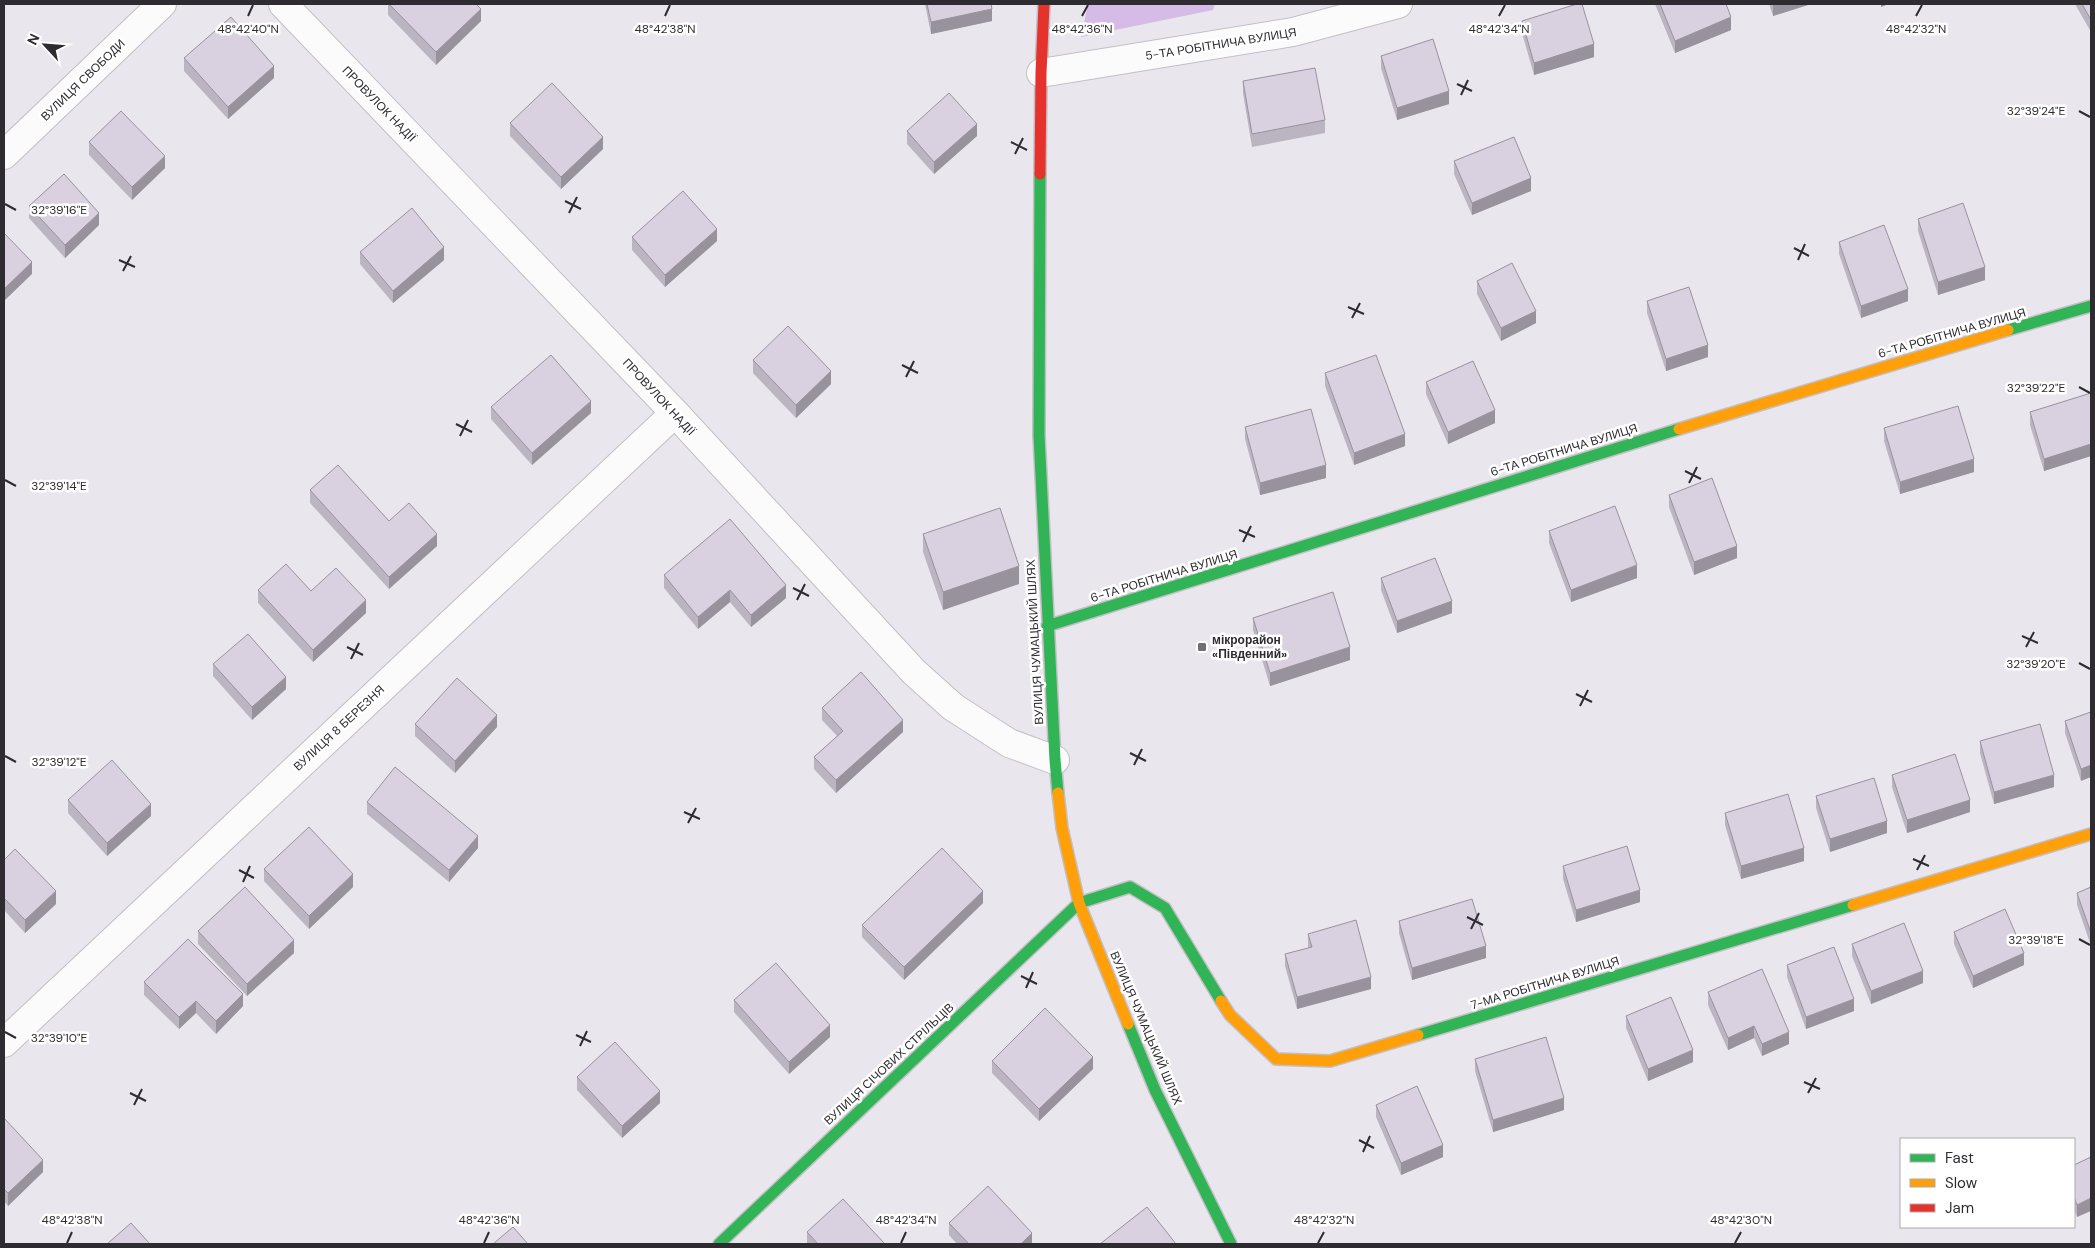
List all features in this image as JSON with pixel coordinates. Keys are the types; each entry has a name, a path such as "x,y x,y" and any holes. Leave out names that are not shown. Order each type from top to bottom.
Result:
{"street":[{"name":"ВУЛИЦЯ СВОБОДИ","path":"4,156 162,4"},
{"name":"ПРОВУЛОК НАДІЇ","path":"283,4 674,413 914,672 953,707 1009,742 1055,760"},
{"name":"ВУЛИЦЯ ЧУМАЦЬКИЙ ШЛЯХ","path":"1044,4 1041,73 1038,435 1055,760 1062,828 1079,903 1155,1090 1231,1244"},
{"name":"5-ТА РОБІТНИЧА ВУЛИЦЯ","path":"1041,73 1293,32 1398,4"},
{"name":"6-ТА РОБІТНИЧА ВУЛИЦЯ","path":"1047,626 1765,402 2091,306"},
{"name":"ВУЛИЦЯ 8 БЕРЕЗНЯ","path":"4,1043 674,413"},
{"name":"7-МА РОБІТНИЧА ВУЛИЦЯ","path":"1079,903 1130,887 1165,908 1230,1015 1276,1059 1330,1061 2091,834"},
{"name":"ВУЛИЦЯ СІЧОВИХ СТРІЛЬЦІВ","path":"719,1244 1079,903"}],"shaded area":[{"path":"1088,4 1215,4 1213,10 1081,37"}],"building":[{"path":"389,4 476,4 481,9 436,52"},
{"path":"927,4 991,4 992,9 931,22"},
{"path":"1582,4 1594,44 1534,63 1522,21"},
{"path":"1660,4 1726,4 1731,17 1675,41"},
{"path":"2082,4 2091,4 2091,20"},
{"path":"231,17 274,66 228,107 184,58"},
{"path":"1433,39 1449,91 1397,108 1381,56"},
{"path":"1315,68 1325,120 1252,134 1243,81"},
{"path":"552,83 603,137 561,177 510,123"},
{"path":"949,93 977,124 934,162 907,131"},
{"path":"121,111 165,156 132,187 89,142"},
{"path":"1514,137 1531,178 1472,203 1454,161"},
{"path":"64,174 99,213 65,245 29,206"},
{"path":"683,191 717,229 665,275 632,237"},
{"path":"1963,203 1985,267 1938,282 1918,219"},
{"path":"412,208 444,247 393,291 360,252"},
{"path":"1884,225 1908,289 1861,306 1839,242"},
{"path":"4,233 32,262 4,289"},
{"path":"1512,263 1536,311 1501,328 1477,281"},
{"path":"1689,287 1708,345 1666,359 1647,301"},
{"path":"788,326 831,371 796,405 753,360"},
{"path":"551,355 591,401 532,453 491,407"},
{"path":"1376,355 1405,434 1354,453 1325,373"},
{"path":"1473,361 1495,410 1448,432 1426,382"},
{"path":"2091,393 2091,444 2044,459 2030,412"},
{"path":"1958,406 1974,459 1900,482 1884,428"},
{"path":"1311,409 1326,465 1260,483 1245,427"},
{"path":"338,465 389,521 409,503 437,534 389,577 310,490"},
{"path":"1712,478 1737,546 1694,562 1669,495"},
{"path":"1615,506 1637,565 1571,590 1549,531"},
{"path":"1000,508 1019,566 943,592 923,534"},
{"path":"730,519 786,585 751,615 730,590 698,617 664,575"},
{"path":"1435,558 1452,601 1397,621 1381,578"},
{"path":"286,564 311,591 336,568 366,600 313,650 258,590"},
{"path":"1333,592 1350,647 1270,673 1253,618"},
{"path":"248,634 286,677 252,707 213,664"},
{"path":"861,672 903,720 836,780 814,757 843,731 822,708"},
{"path":"457,678 497,715 455,761 415,724"},
{"path":"2091,712 2091,765 2081,769 2065,721"},
{"path":"2040,724 2054,775 1994,792 1980,741"},
{"path":"1955,754 1970,800 1907,820 1892,775"},
{"path":"112,760 151,804 107,843 68,800"},
{"path":"395,767 478,836 449,870 367,802"},
{"path":"1874,778 1887,821 1830,839 1816,796"},
{"path":"1788,794 1804,848 1741,866 1725,813"},
{"path":"309,827 353,874 309,916 264,869"},
{"path":"1627,846 1640,890 1576,910 1563,866"},
{"path":"942,848 983,891 904,967 862,925"},
{"path":"15,849 56,891 25,920 4,898 4,860"},
{"path":"245,887 294,940 247,984 198,931"},
{"path":"2091,887 2091,933 2077,893"},
{"path":"1472,899 1486,946 1412,968 1399,921"},
{"path":"2005,909 2024,953 1973,976 1954,932"},
{"path":"1356,920 1371,977 1297,997 1285,954 1312,947 1308,934"},
{"path":"1904,923 1923,971 1871,991 1852,944"},
{"path":"188,939 243,994 216,1021 196,1001 179,1017 144,982"},
{"path":"1834,947 1854,999 1806,1017 1787,965"},
{"path":"776,963 830,1025 789,1062 734,1000"},
{"path":"1762,969 1789,1032 1762,1044 1754,1026 1728,1038 1708,992"},
{"path":"1671,997 1693,1050 1648,1069 1626,1016"},
{"path":"1045,1008 1093,1057 1039,1109 992,1061"},
{"path":"1546,1037 1564,1098 1493,1120 1475,1059"},
{"path":"615,1042 660,1091 622,1126 577,1077"},
{"path":"1417,1086 1443,1145 1401,1163 1376,1105"},
{"path":"4,1118 43,1160 8,1193 4,1189"},
{"path":"2091,1157 2091,1198 2077,1205 2075,1200 2075,1165"},
{"path":"988,1186 1032,1233 1021,1244 969,1244 949,1223"},
{"path":"843,1199 885,1244 818,1244 807,1232"},
{"path":"1147,1207 1176,1244 1100,1244"},
{"path":"131,1223 150,1244 107,1244"},
{"path":"513,1227 528,1244 493,1244"}],"traffic: fast":[{"path":"1040,174 1039,435 1058,793"},
{"path":"2008,330 2091,306"},
{"path":"1047,626 1679,429"},
{"path":"719,1244 1079,903 1130,887 1165,908 1221,1001"},
{"path":"1418,1035 1853,905"},
{"path":"1128,1024 1155,1090 1231,1244"}],"traffic: slow":[{"path":"1679,429 2008,330"},
{"path":"1058,793 1062,828 1079,903 1128,1024"},
{"path":"1853,905 2091,834"},
{"path":"1221,1001 1230,1015 1276,1059 1330,1061 1418,1035"}],"traffic: jam":[{"path":"1040,174 1044,4"}],"place":[{"name":"мікрорайон «Південний»","path":"1202,647"}]}
